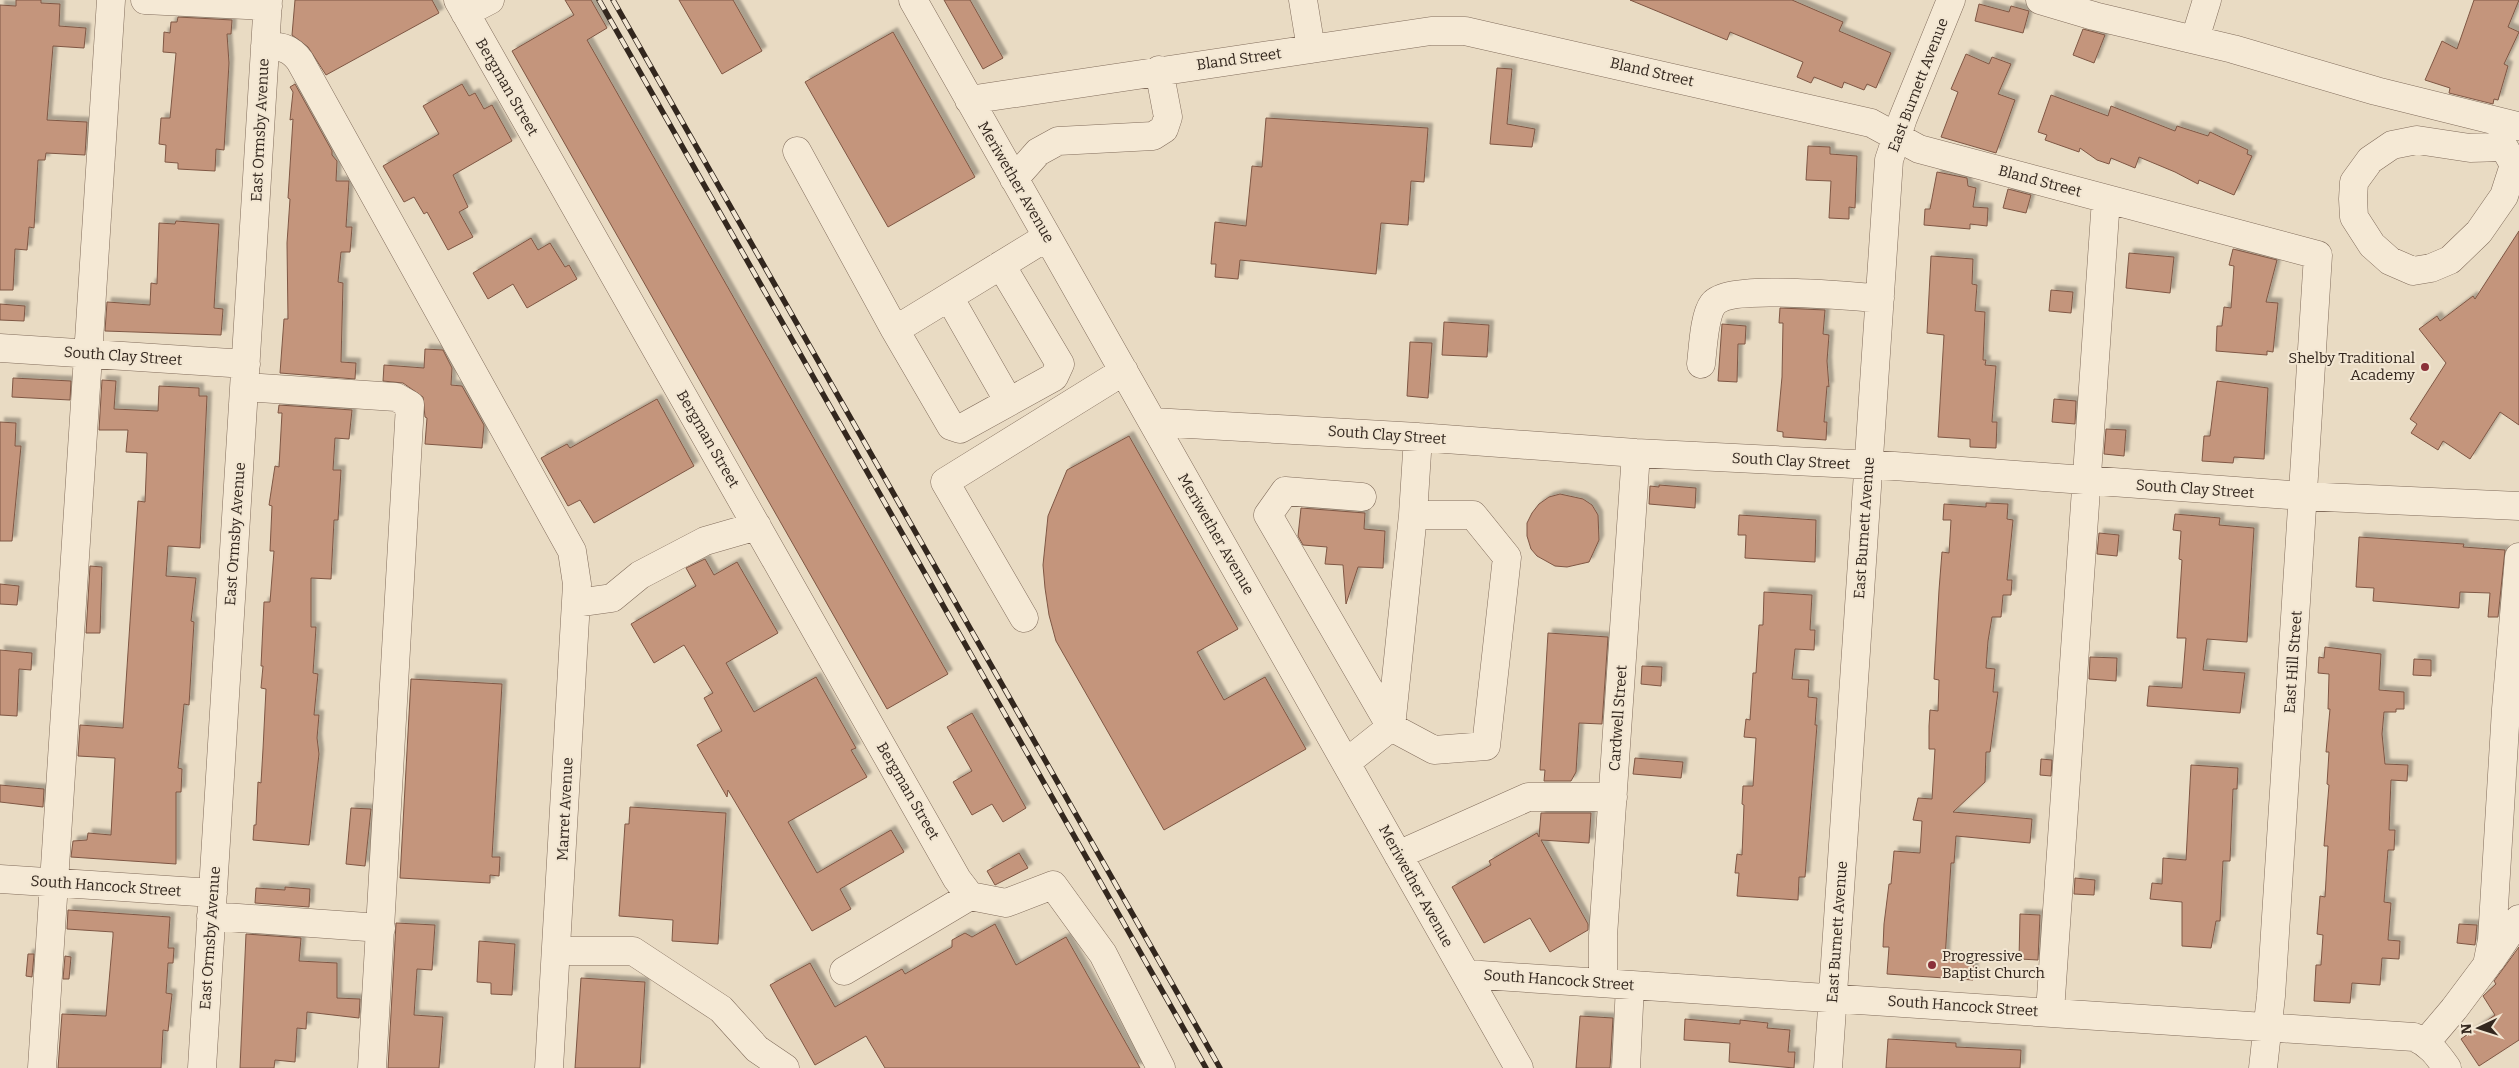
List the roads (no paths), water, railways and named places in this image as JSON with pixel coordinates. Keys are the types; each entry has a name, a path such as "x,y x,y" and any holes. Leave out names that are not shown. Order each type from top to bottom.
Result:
{"street":[{"path":"42,1068 111,0"},
{"path":"145,0 268,3"},
{"path":"461,6 490,0"},
{"name":"Meriwether Avenue","path":"912,0 1347,762 1519,1068"},
{"path":"1303,0 1311,49"},
{"name":"East Burnett Avenue","path":"1828,1068 1889,160 1896,137 1951,0"},
{"path":"2040,0 2088,7 2513,132"},
{"path":"2195,39 2207,0"},
{"name":"East Ormsby Avenue","path":"202,1068 268,3"},
{"name":"Bergman Street","path":"461,6 964,888"},
{"name":"Bland Street","path":"969,100 1431,31 1466,30 1871,123 1919,149 2318,255"},
{"name":"Marret Avenue","path":"265,46 286,47 300,61 572,551 577,584 549,1068"},
{"path":"1014,179 1038,152 1058,141 1153,136 1164,129 1168,117 1160,70"},
{"path":"2513,132 2514,165 2504,196 2479,232 2450,260 2412,272 2390,261 2372,246 2354,217 2354,182 2370,160 2392,145 2417,140 2470,148 2513,132"},
{"path":"997,148 1038,152"},
{"path":"797,151 951,426 960,429 1054,377 1060,364 1001,265"},
{"path":"2050,1012 2106,199"},
{"path":"896,330 1047,236"},
{"name":"East Hill Street","path":"2263,1068 2271,996 2318,255"},
{"path":"1701,364 1709,311 1715,302 1729,295 1751,292 1880,298"},
{"path":"949,297 1009,402"},
{"name":"South Clay Street","path":"0,348 87,354 245,375 396,396 410,405 380,928"},
{"path":"1024,618 945,482 1124,371"},
{"name":"South Clay Street","path":"1152,422 1418,437 1636,453 1868,465 2303,496 2519,506"},
{"path":"1347,762 1391,727 1413,515 1418,437"},
{"name":"Cardwell Street","path":"1603,983 1603,936 1636,453"},
{"path":"1362,497 1285,491 1268,515 1391,727 1434,750 1486,746 1507,557 1473,515 1413,515"},
{"path":"576,603 612,598 640,575 705,542 757,526"},
{"path":"2487,965 2492,940 2506,709 2519,557"},
{"path":"1398,855 1528,797 1613,797"},
{"name":"South Hancock Street","path":"0,879 55,882 380,928"},
{"path":"844,971 964,888 1006,903 1053,885 1103,954 1161,1068"},
{"path":"2446,1068 2436,1052 2426,1042 2454,1009 2519,919"},
{"path":"372,1068 380,928"},
{"path":"557,951 633,951 721,1009 757,1049 784,1068"},
{"name":"South Hancock Street","path":"1466,974 2267,1026 2414,1037 2426,1042"},
{"path":"1626,1068 1630,985"}],"railway":[{"path":"599,0 1206,1068"},
{"path":"613,0 1220,1068"}],"place":[{"name":"Shelby Traditional Academy","path":"2425,367"},
{"name":"Progressive Baptist Church","path":"1932,965"}]}
